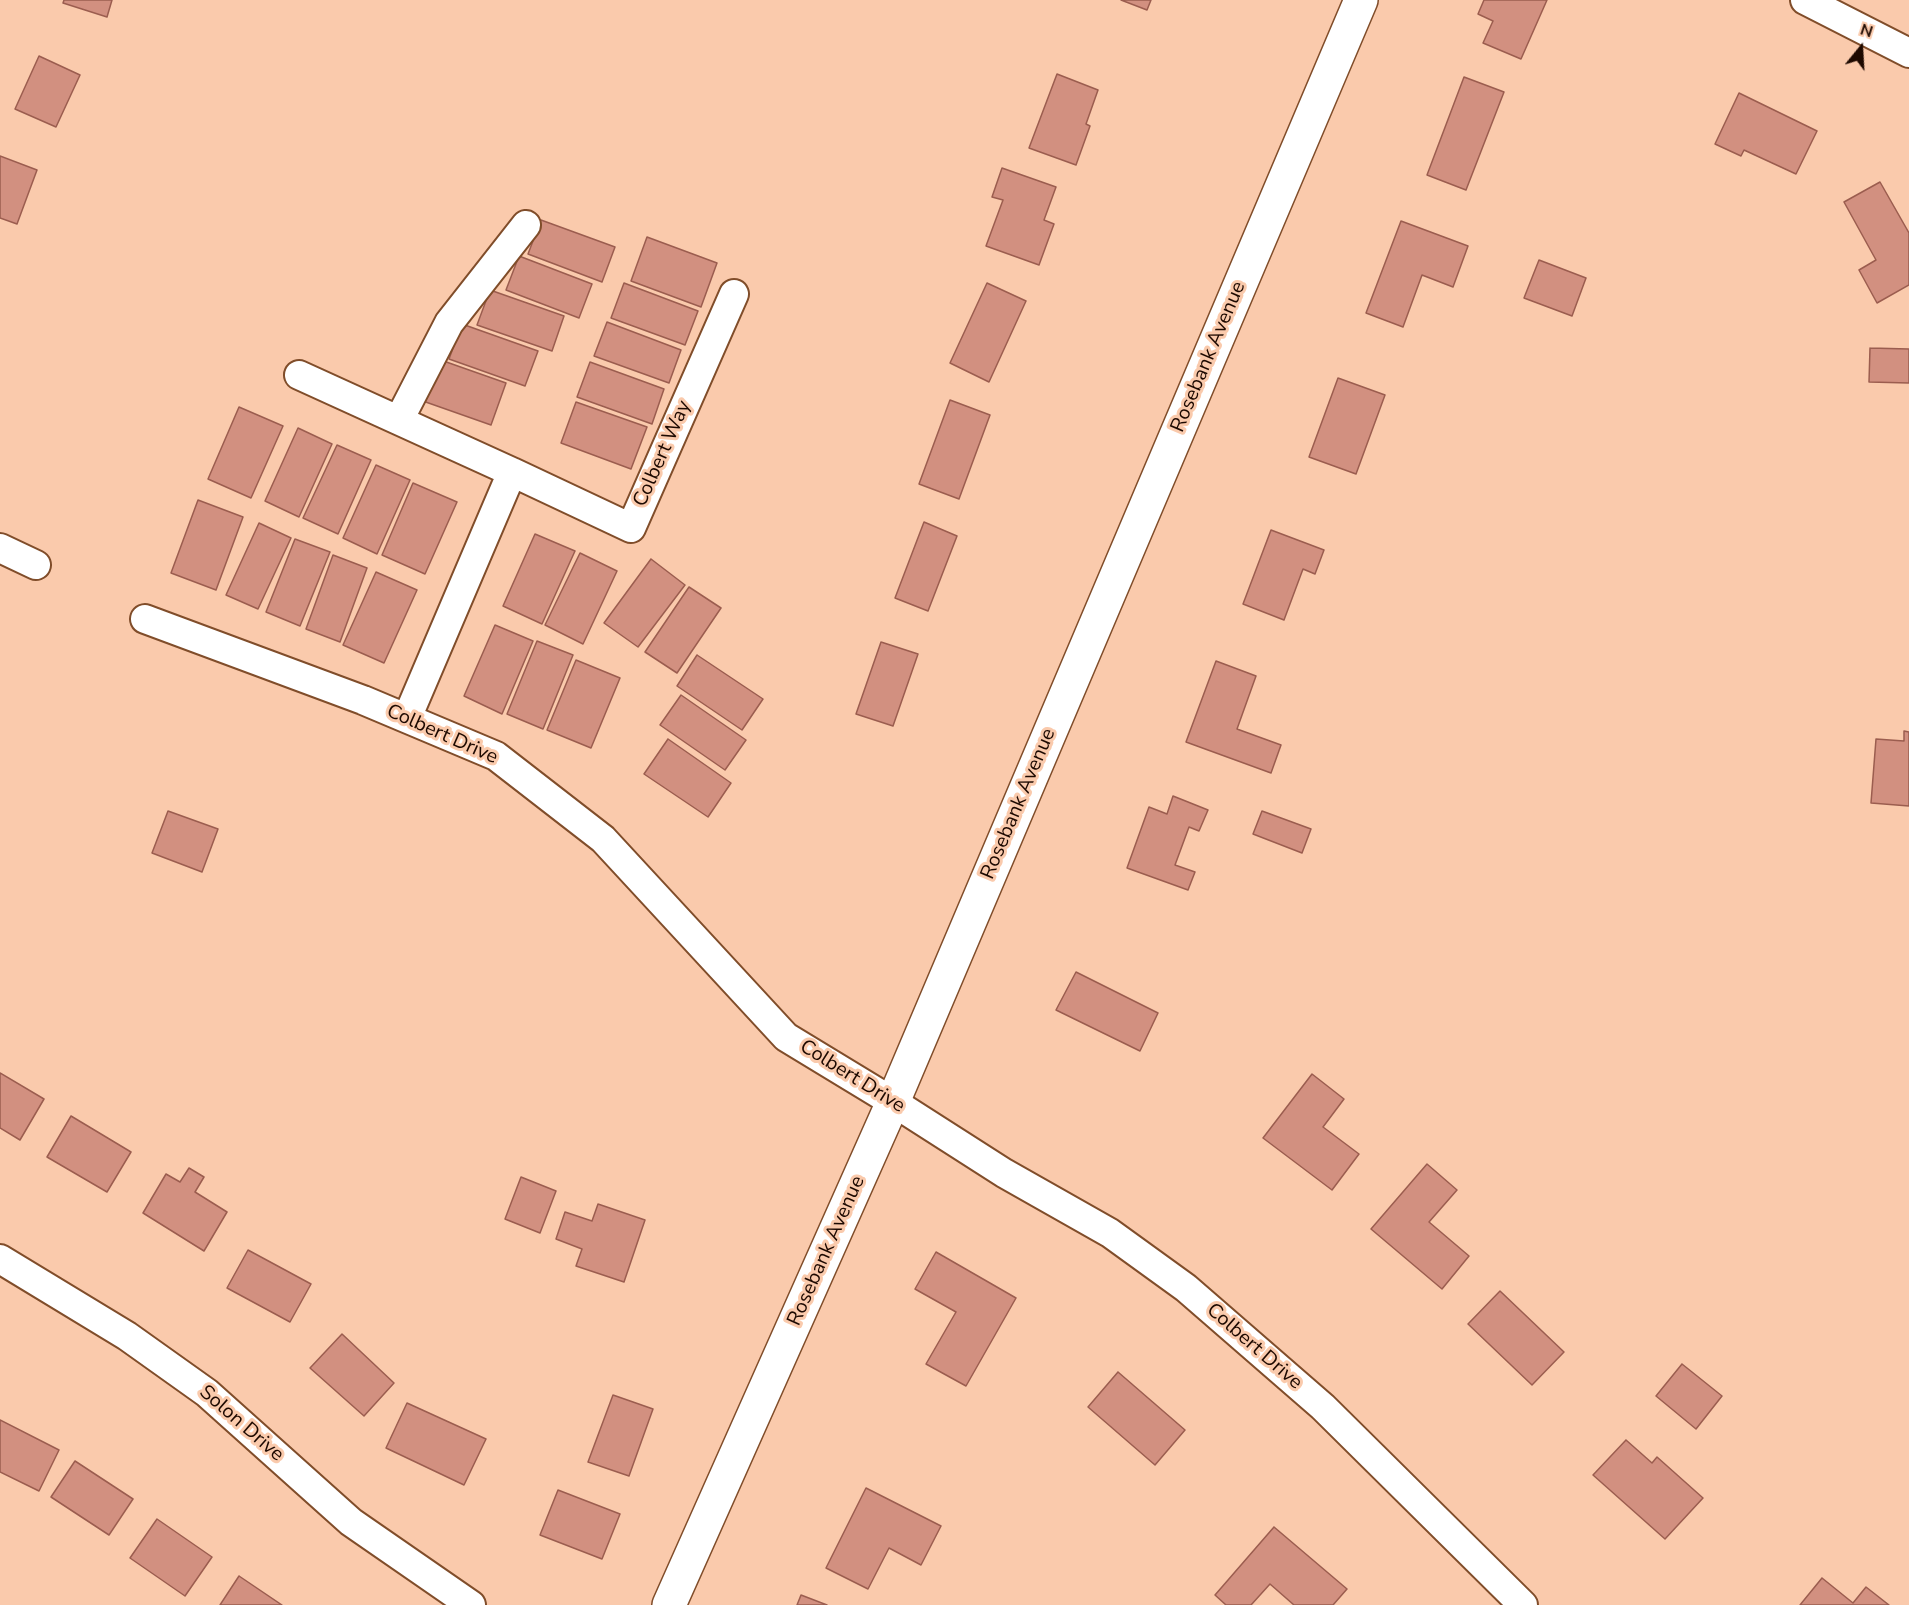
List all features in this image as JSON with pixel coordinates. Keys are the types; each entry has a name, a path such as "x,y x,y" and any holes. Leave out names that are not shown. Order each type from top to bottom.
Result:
{"street":[{"name":"Rosebank Avenue","path":"669,1605 893,1102 1361,0"},
{"path":"1805,0 1909,54"},
{"path":"399,420 449,322 526,225"},
{"name":"Colbert Way","path":"299,375 631,528 734,294"},
{"path":"407,718 512,472"},
{"path":"0,548 36,565"},
{"name":"Colbert Drive","path":"145,619 363,700 496,756 603,839 786,1037 1004,1173 1110,1233 1186,1288 1323,1407 1523,1605"},
{"name":"Solon Drive","path":"0,1259 127,1336 207,1393 351,1522 471,1605"}],"building":[{"path":"64,0 112,0 107,17 63,3"},
{"path":"1121,0 1151,0 1147,10"},
{"path":"1484,0 1547,0 1521,59 1483,43 1493,21 1478,14"},
{"path":"39,56 80,75 56,127 15,109"},
{"path":"1057,74 1098,90 1086,124 1090,126 1076,165 1029,148"},
{"path":"1464,77 1504,92 1466,190 1427,175"},
{"path":"1739,93 1817,131 1796,174 1744,150 1741,156 1715,144"},
{"path":"0,156 37,170 17,224 0,218"},
{"path":"1002,168 1056,187 1044,220 1054,224 1039,265 986,246 1003,200 992,197"},
{"path":"1880,182 1909,233 1909,285 1877,303 1859,270 1876,260 1844,202"},
{"path":"541,220 615,247 602,282 528,254"},
{"path":"1401,221 1468,246 1453,287 1422,275 1403,327 1366,313"},
{"path":"647,237 717,263 701,307 631,281"},
{"path":"519,256 592,284 579,318 506,290"},
{"path":"1539,260 1586,278 1572,316 1524,298"},
{"path":"624,283 698,311 685,345 611,318"},
{"path":"987,283 1026,301 989,382 950,363"},
{"path":"490,290 564,316 552,351 477,325"},
{"path":"607,322 681,350 669,383 594,356"},
{"path":"462,324 538,351 525,386 449,359"},
{"path":"1870,348 1909,349 1909,383 1869,382"},
{"path":"435,358 506,383 491,425 420,400"},
{"path":"590,362 664,389 652,424 577,397"},
{"path":"1338,378 1385,395 1356,474 1309,457"},
{"path":"950,400 990,415 959,499 919,484"},
{"path":"576,402 647,427 631,469 561,443"},
{"path":"239,407 283,426 251,498 208,479"},
{"path":"298,428 332,444 299,517 265,501"},
{"path":"337,445 371,460 338,534 303,518"},
{"path":"376,465 410,480 377,554 343,538"},
{"path":"413,483 457,502 425,574 382,555"},
{"path":"198,500 243,517 216,590 171,573"},
{"path":"924,522 957,536 928,611 895,598"},
{"path":"259,523 291,538 258,609 226,595"},
{"path":"1271,530 1324,550 1315,574 1303,569 1284,620 1243,604"},
{"path":"535,534 575,551 542,624 503,606"},
{"path":"295,539 330,552 300,626 266,612"},
{"path":"580,553 617,571 583,644 545,625"},
{"path":"333,555 367,568 340,642 306,629"},
{"path":"651,559 685,585 638,647 604,623"},
{"path":"376,572 417,590 384,663 343,645"},
{"path":"689,587 721,608 677,673 645,652"},
{"path":"495,625 533,641 502,714 464,696"},
{"path":"537,641 573,655 543,729 507,714"},
{"path":"881,642 918,654 893,726 856,714"},
{"path":"697,655 763,699 742,730 677,686"},
{"path":"576,660 620,678 591,748 547,730"},
{"path":"1216,661 1256,676 1237,729 1281,745 1271,773 1186,742"},
{"path":"681,695 746,740 725,770 660,725"},
{"path":"1904,731 1909,732 1909,806 1871,803 1876,739 1904,741"},
{"path":"668,739 731,783 708,817 644,774"},
{"path":"1173,796 1208,810 1199,831 1189,827 1175,865 1195,872 1188,890 1127,868 1149,807 1167,814"},
{"path":"168,811 218,829 202,872 152,853"},
{"path":"1262,811 1311,829 1302,853 1253,834"},
{"path":"1076,972 1158,1013 1140,1051 1056,1010"},
{"path":"0,1073 44,1099 20,1140 0,1128"},
{"path":"1312,1074 1344,1099 1323,1127 1359,1154 1332,1190 1263,1138"},
{"path":"71,1116 131,1152 107,1192 47,1157"},
{"path":"1427,1164 1457,1190 1429,1222 1469,1256 1442,1289 1371,1229"},
{"path":"189,1168 204,1177 195,1192 227,1212 204,1251 143,1213 166,1174 180,1182"},
{"path":"521,1177 556,1191 540,1233 505,1219"},
{"path":"598,1204 645,1220 624,1282 576,1266 582,1249 556,1239 565,1212 592,1221"},
{"path":"248,1250 311,1284 290,1322 227,1288"},
{"path":"936,1252 1016,1298 966,1386 926,1364 956,1312 915,1289"},
{"path":"1500,1291 1564,1352 1532,1385 1468,1324"},
{"path":"342,1334 394,1383 364,1416 310,1368"},
{"path":"1682,1364 1722,1396 1696,1429 1656,1396"},
{"path":"1118,1372 1185,1430 1155,1465 1088,1407"},
{"path":"613,1395 653,1409 629,1476 588,1462"},
{"path":"407,1403 486,1439 464,1485 386,1448"},
{"path":"0,1420 59,1450 39,1491 0,1472"},
{"path":"1626,1440 1652,1463 1657,1457 1703,1498 1665,1539 1593,1475"},
{"path":"75,1461 133,1499 109,1535 51,1497"},
{"path":"866,1488 941,1526 921,1565 889,1548 868,1589 826,1568"},
{"path":"558,1490 620,1514 602,1559 540,1535"},
{"path":"157,1519 212,1557 185,1596 130,1558"},
{"path":"1274,1527 1347,1589 1333,1605 1294,1605 1270,1584 1251,1605 1226,1605 1215,1595"},
{"path":"239,1576 282,1605 220,1605"},
{"path":"1822,1578 1853,1603 1866,1587 1889,1605 1800,1605"},
{"path":"801,1595 827,1605 797,1605"}]}
